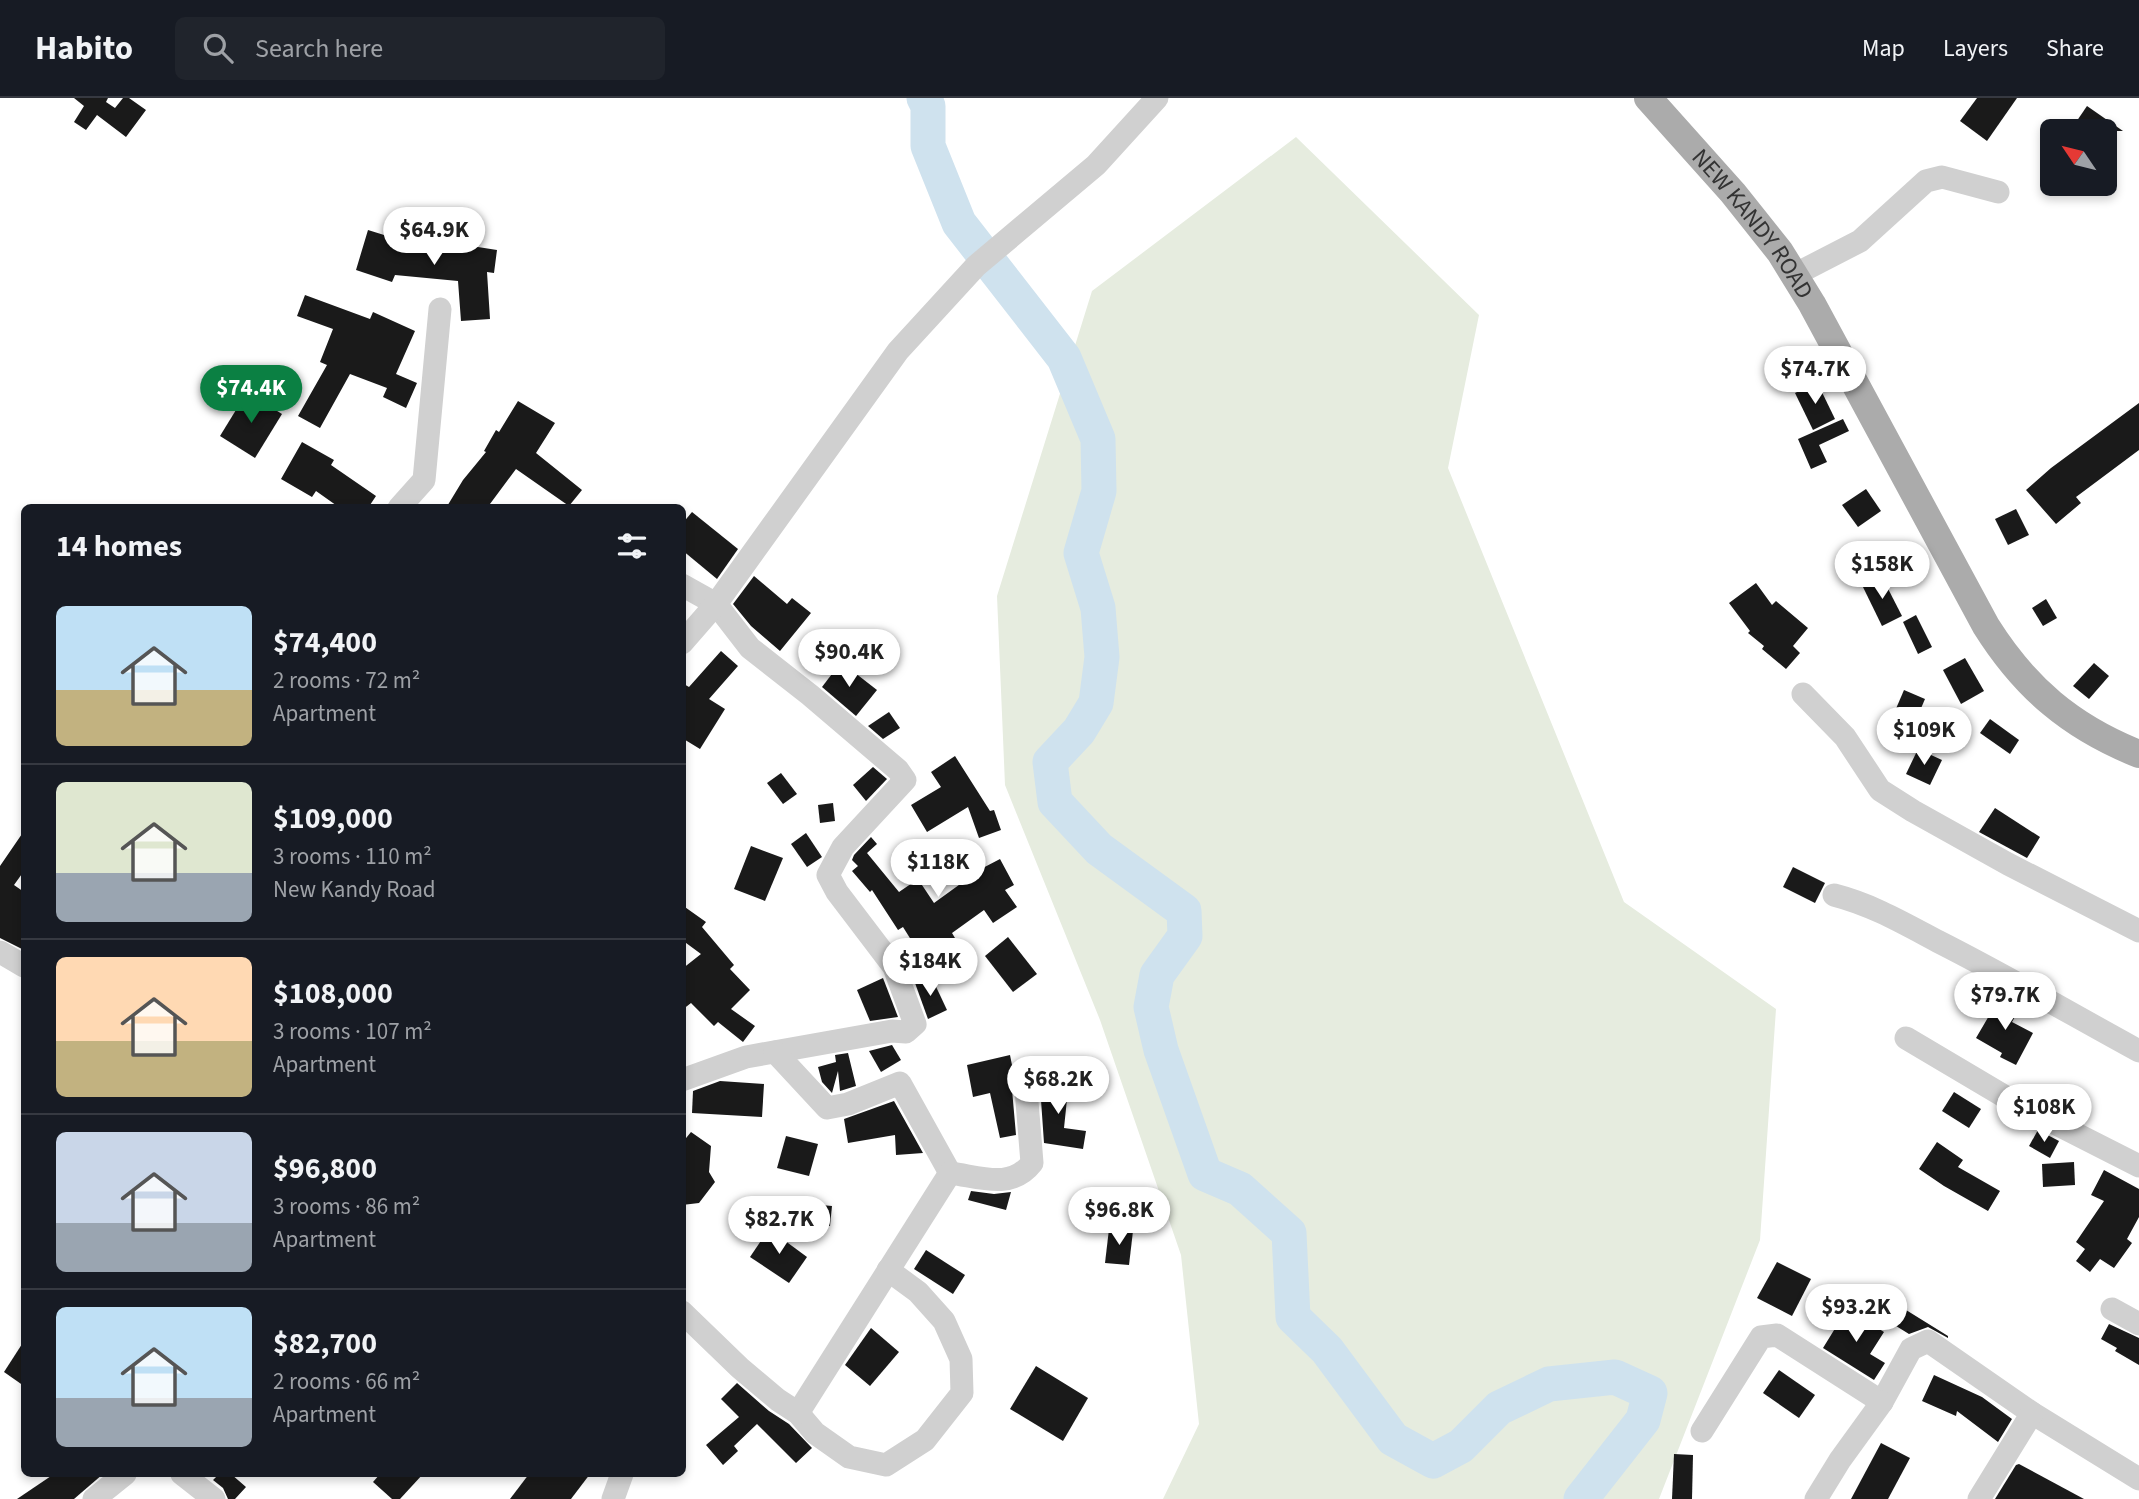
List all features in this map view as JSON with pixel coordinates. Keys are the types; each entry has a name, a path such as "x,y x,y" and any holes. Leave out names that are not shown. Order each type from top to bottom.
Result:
{"main road":[{"name":"NEW KANDY ROAD","path":"1648,98 1733,193 1780,252 1812,304 2002,651 2020,673 2073,721 2107,741 2139,754"}],"street":[{"path":"686,638 716,604 898,351 976,266 1097,165 1157,98"},
{"path":"1794,275 1860,241 1926,181 1942,177 1998,192"},
{"path":"403,504 424,480 440,309"},
{"path":"686,587 716,604 750,648 810,695 905,780 843,847 828,875 837,892 894,967 915,1024 906,1032 892,1031 746,1057 686,1079"},
{"path":"1802,694 1845,737 1880,790 2008,864 2139,931"},
{"path":"1833,895 1862,902 1897,919 2052,1000 2139,1051"},
{"path":"0,952 21,963"},
{"path":"1906,1038 2019,1105 2139,1166"},
{"path":"775,1052 827,1108 848,1104 900,1083 950,1172"},
{"path":"950,1172 1009,1181 1024,1174 1032,1163 1025,1077"},
{"path":"798,1413 950,1172"},
{"path":"686,1316 740,1368 798,1413 814,1433 849,1457 886,1465 925,1440 962,1393 961,1359 944,1321 918,1292 888,1270"},
{"path":"2112,1309 2139,1324"},
{"path":"1702,1431 1761,1337 1777,1335 1882,1402"},
{"path":"1816,1499 1882,1402 1911,1349 1928,1341 2032,1413 2139,1479"},
{"path":"1979,1499 2032,1413"},
{"path":"94,1499 121,1477"},
{"path":"186,1477 214,1499"},
{"path":"613,1499 621,1477"}],"shaded area":[{"path":"1296,137 1479,315 1448,468 1624,902 1776,1009 1760,1240 1659,1499 1163,1499 1199,1424 1181,1255 1100,1020 1005,785 997,596 1092,291"}],"building":[{"path":"74,98 108,98 106,102 115,108 123,98 129,98 146,110 126,137 97,115 86,130 74,122 84,106"},
{"path":"1977,98 2017,98 1987,141 1960,121"},
{"path":"2087,106 2106,119 2078,119"},
{"path":"368,230 413,244 414,237 497,250 494,273 487,272 490,319 461,321 458,281 395,275 392,282 356,270"},
{"path":"305,295 370,319 373,312 415,331 396,374 417,383 406,408 383,397 387,388 350,374 320,428 298,416 327,365 320,362 333,329 297,316"},
{"path":"1817,382 1835,419 1813,430 1795,393"},
{"path":"247,392 282,414 255,458 220,436"},
{"path":"518,401 555,423 536,453 582,490 571,504 566,504 516,469 490,504 448,504 463,480 486,452 484,451 496,430 499,432"},
{"path":"2139,403 2139,450 2076,497 2081,503 2056,524 2026,490 2051,468"},
{"path":"1843,419 1849,431 1819,445 1827,462 1811,469 1798,439"},
{"path":"302,442 334,460 331,465 376,496 371,504 334,504 316,491 312,497 281,479"},
{"path":"1866,489 1881,511 1858,527 1842,505"},
{"path":"2016,509 2029,535 2008,545 1995,519"},
{"path":"692,512 738,549 717,579 686,553 686,519"},
{"path":"1881,575 1902,616 1882,626 1862,585"},
{"path":"754,576 787,604 792,598 811,613 780,651 751,626 733,604"},
{"path":"1756,583 1772,605 1776,601 1808,628 1793,646 1800,653 1786,669 1748,633 1750,631 1729,603"},
{"path":"2046,599 2057,618 2043,626 2032,608"},
{"path":"1916,615 1932,647 1918,654 1903,622"},
{"path":"721,651 738,666 709,699 725,709 700,749 686,740 686,685 689,687"},
{"path":"1965,658 1984,691 1961,704 1943,670"},
{"path":"841,662 877,690 856,716 822,687"},
{"path":"2094,663 2109,676 2089,699 2073,686"},
{"path":"1904,690 1925,699 1913,727 1892,718"},
{"path":"889,712 900,728 883,739 868,726"},
{"path":"1990,719 2019,740 2010,754 1980,733"},
{"path":"1918,749 1942,760 1930,785 1906,774"},
{"path":"955,756 990,811 994,810 1001,830 979,838 968,807 927,832 911,805 941,787 931,772"},
{"path":"873,767 887,779 866,801 853,785"},
{"path":"781,773 797,794 783,804 767,783"},
{"path":"833,803 835,821 820,823 818,805"},
{"path":"1995,808 2040,837 2027,858 1979,832"},
{"path":"806,833 822,857 807,867 791,844"},
{"path":"21,835 21,875 14,885 21,890 21,948 0,938 0,866"},
{"path":"871,837 877,844 867,853 899,892 918,879 934,903 963,882 952,856 968,849 977,871 1000,859 1014,885 1005,890 1017,907 993,923 984,910 952,933 955,938 923,959 903,927 898,930 872,890 870,892 852,871 858,866 852,860 854,855"},
{"path":"751,846 783,858 765,901 734,889"},
{"path":"1793,867 1825,883 1815,903 1783,887"},
{"path":"686,908 706,922 702,927 734,965 730,969 750,990 731,1009 755,1026 743,1042 718,1022 714,1026 691,1003 686,1007 686,966 701,954 686,943"},
{"path":"1008,937 1037,974 1013,992 985,956"},
{"path":"931,976 947,1010 928,1019 915,983"},
{"path":"883,978 898,1017 870,1021 857,990"},
{"path":"2000,997 2020,1008 2012,1022 2033,1033 2016,1065 2000,1057 2002,1053 1976,1038"},
{"path":"892,1045 901,1060 881,1072 869,1051"},
{"path":"848,1053 856,1086 840,1091 838,1071 832,1093 822,1082 818,1067 836,1062 835,1055"},
{"path":"1010,1055 1016,1135 1000,1138 990,1093 973,1097 967,1065"},
{"path":"1043,1078 1069,1080 1064,1128 1086,1131 1083,1149 1044,1143 1041,1100"},
{"path":"720,1081 764,1084 762,1117 692,1113 693,1091"},
{"path":"1954,1092 1981,1109 1969,1128 1942,1111"},
{"path":"894,1101 923,1153 896,1155 895,1135 848,1143 844,1119"},
{"path":"2038,1130 2059,1141 2050,1158 2029,1146"},
{"path":"691,1132 711,1146 709,1172 715,1182 699,1203 686,1205 686,1138"},
{"path":"786,1136 818,1144 809,1176 777,1168"},
{"path":"1937,1142 1963,1160 1958,1167 2000,1191 1988,1211 1919,1169"},
{"path":"2074,1162 2075,1185 2043,1187 2042,1164"},
{"path":"2104,1170 2139,1189 2139,1217 2127,1239 2132,1243 2114,1268 2100,1259 2090,1272 2076,1261 2085,1249 2076,1242 2104,1201 2091,1195"},
{"path":"971,1191 994,1194 1011,1192 1006,1210 968,1200"},
{"path":"810,1204 832,1206 830,1226 808,1225"},
{"path":"769,1229 807,1257 789,1283 750,1257"},
{"path":"1109,1229 1133,1231 1129,1265 1105,1263"},
{"path":"926,1250 965,1275 953,1294 914,1269"},
{"path":"1777,1262 1811,1279 1792,1316 1757,1298"},
{"path":"1898,1305 1948,1338 1928,1327 1909,1334 1888,1321"},
{"path":"1847,1309 1884,1332 1870,1354 1885,1363 1874,1380 1823,1348"},
{"path":"2109,1324 2139,1338 2139,1365 2101,1339"},
{"path":"871,1328 899,1352 870,1386 845,1365"},
{"path":"21,1346 21,1384 4,1372"},
{"path":"1036,1366 1088,1398 1063,1441 1010,1409"},
{"path":"1779,1370 1815,1395 1799,1418 1763,1393"},
{"path":"1934,1375 1982,1397 2012,1419 1998,1442 1957,1411 1956,1416 1922,1401"},
{"path":"737,1383 769,1411 789,1424 812,1448 796,1463 757,1424 734,1446 738,1451 723,1465 706,1445 739,1417 721,1399"},
{"path":"1881,1443 1910,1458 1888,1499 1851,1499"},
{"path":"1674,1454 1693,1455 1692,1499 1672,1499"},
{"path":"2019,1464 2084,1499 1995,1499"},
{"path":"50,1477 100,1477 74,1499 17,1499"},
{"path":"216,1477 234,1477 246,1487 235,1499 228,1499 223,1488 213,1480"},
{"path":"377,1477 420,1477 400,1499 392,1499 373,1482"},
{"path":"527,1477 588,1477 571,1499 510,1499"}],"waterway":[{"path":"924,98 928,106 928,146 959,223 1064,358 1098,439 1099,491 1081,553 1098,608 1102,657 1096,703 1079,731 1050,762 1055,802 1099,849 1184,911 1185,936 1157,975 1151,1007 1161,1050 1205,1174 1240,1189 1289,1233 1293,1317 1327,1350 1393,1439 1433,1461 1461,1446 1499,1408 1549,1384 1615,1377 1650,1393 1643,1420 1581,1499"}]}
